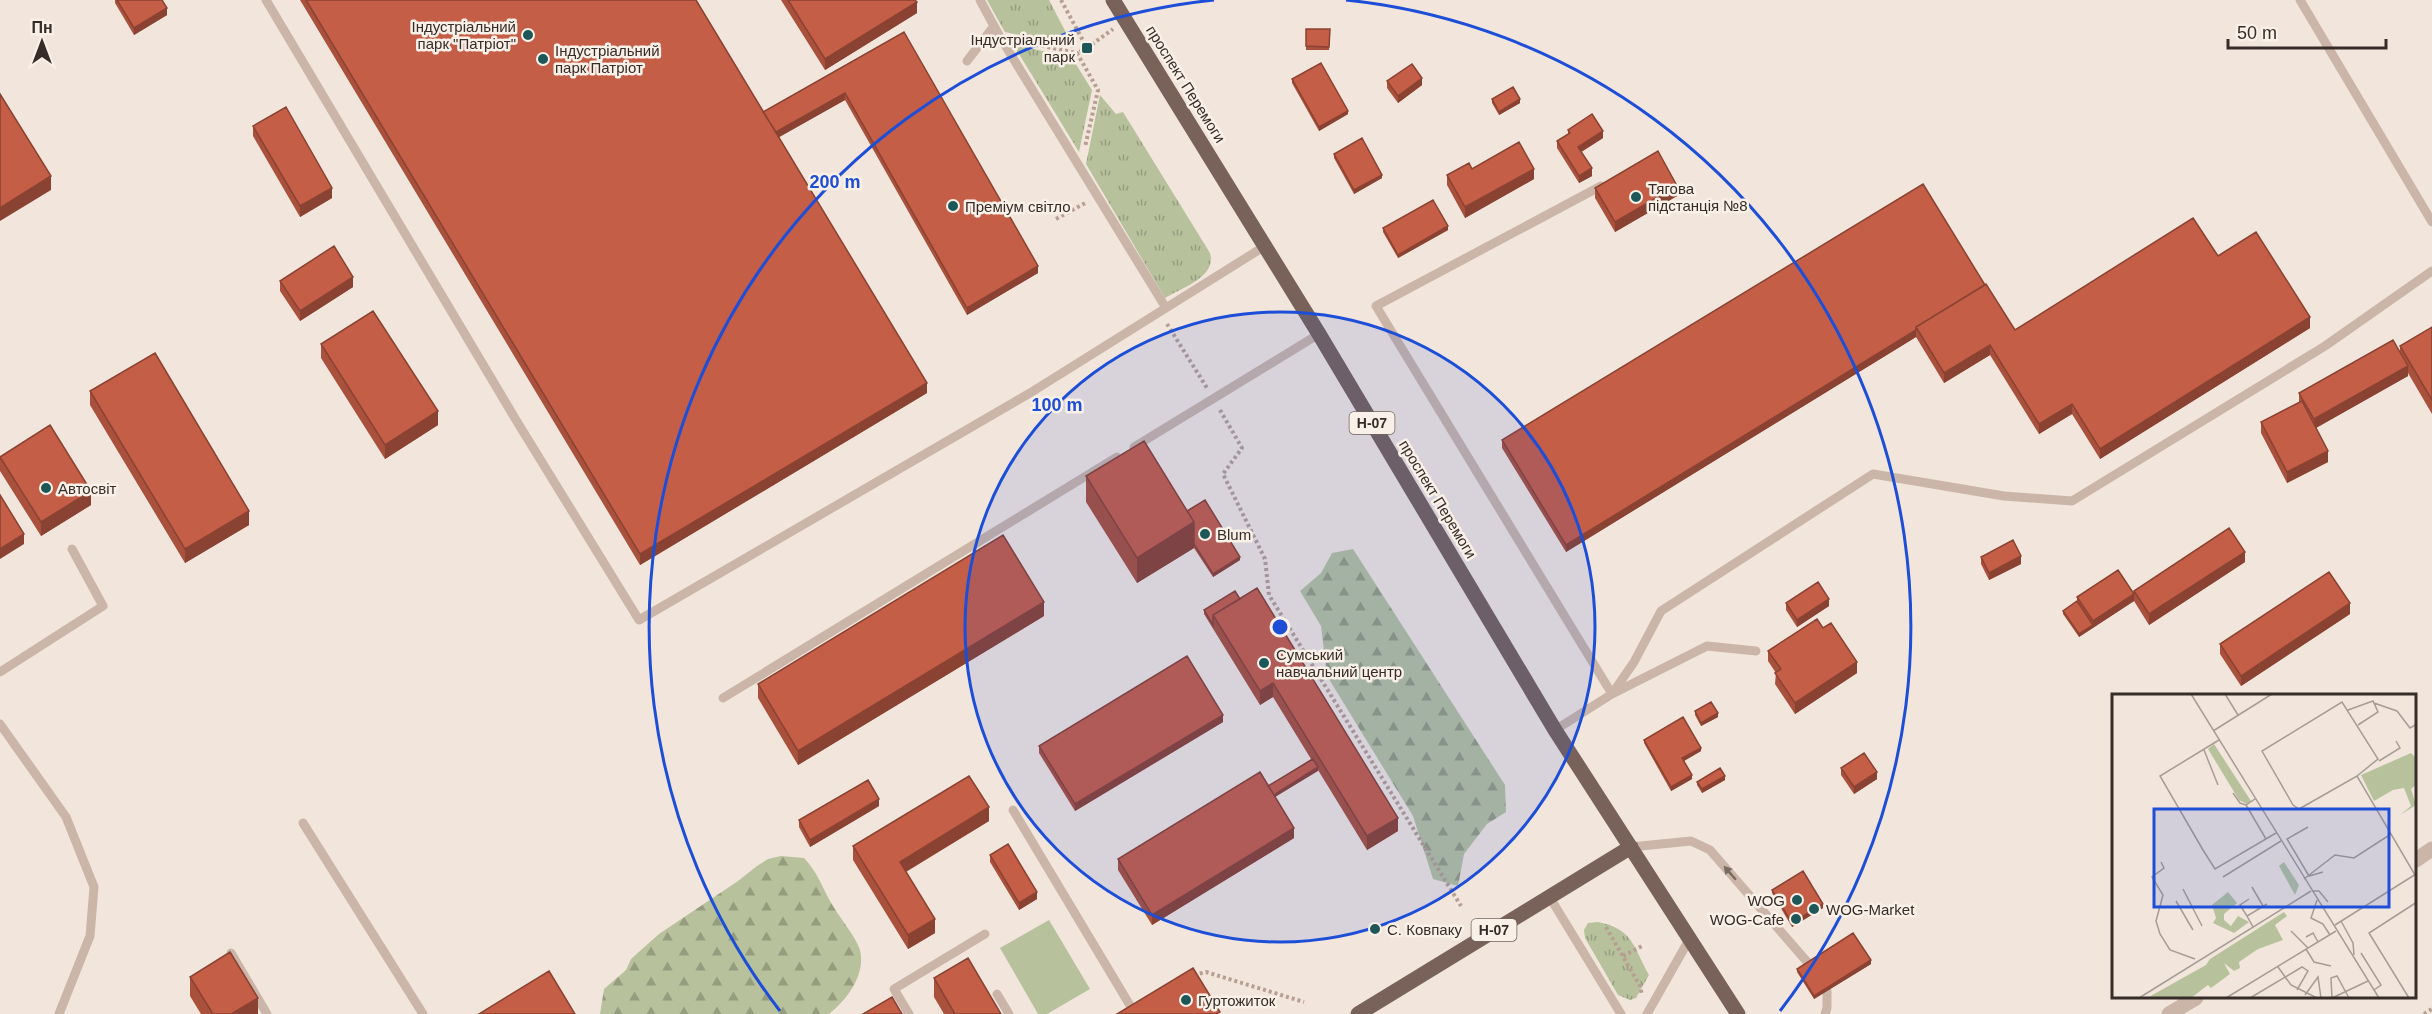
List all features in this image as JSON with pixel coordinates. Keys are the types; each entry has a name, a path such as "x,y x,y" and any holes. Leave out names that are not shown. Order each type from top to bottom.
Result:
{"main road":[{"name":"проспект Перемоги","path":"1113,0 1319,334 1556,730 1738,1014"},
{"name":"Н-07","path":"1358,1014 1631,847"}],"street":[{"path":"2417,859 2432,849"},
{"path":"2169,1014 2194,999"}],"lane":[{"path":"266,0 516,420 639,620 1030,393 1265,246"},
{"path":"980,0 1000,37 1166,308"},
{"path":"2300,0 2432,222"},
{"path":"967,61 994,26"},
{"path":"1601,186 1376,306 1612,694"},
{"path":"1612,694 1634,662 1661,611 1873,474 2004,496 2072,501 2325,346 2432,271"},
{"path":"723,698 1319,334"},
{"path":"0,672 103,606 72,549"},
{"path":"1556,730 1612,694 1707,646 1756,651"},
{"path":"0,723 66,817 94,887 90,936 59,1014"},
{"path":"1013,810 1131,1006"},
{"path":"303,823 423,1014"},
{"path":"1631,847 1690,841 1710,850 1809,964"},
{"path":"1549,896 1621,1014"},
{"path":"909,1014 894,989 985,934"},
{"path":"1645,1009 1690,938"},
{"path":"231,953 267,1014"},
{"path":"1825,1014 1827,991"},
{"path":"997,994 1008,1014"},
{"path":"1119,1014 1140,1001"}],"path":[{"path":"1061,0 1087,48"},
{"path":"1000,37 1077,53 1125,21"},
{"path":"1077,53 1098,90 1080,168"},
{"path":"1056,219 1098,195"},
{"path":"1166,308 1167,326 1242,448 1223,474 1265,559 1269,595 1461,906"},
{"path":"1606,927 1640,986 1645,1009"},
{"path":"1623,956 1642,946"},
{"path":"1186,977 1206,972 1304,1002"},
{"path":"2424,1014 2432,1009"}],"green space":[{"path":"987,0 1049,0 1074,48 1005,32"},
{"path":"1013,44 1072,58 1092,90 1079,152"},
{"path":"1100,95 1116,114 1123,112 1210,253 1211,261 1203,275 1189,286 1165,298 1086,164"},
{"path":"1353,549 1505,785 1506,812 1487,824 1464,854 1458,886 1433,879 1413,816 1327,676 1321,626 1300,591 1321,573 1332,553"},
{"path":"781,856 804,858 809,863 860,950 858,978 836,1008 829,1014 600,1014 604,989 626,970 631,959 659,934 757,866 768,859"},
{"path":"1049,920 1090,989 1047,1014 1038,1014 1000,948"},
{"path":"1598,922 1618,929 1631,940 1649,975 1636,998 1630,1000 1618,995 1585,938 1584,930 1588,923"}],"building":[{"path":"117,0 162,0 167,8 134,28"},
{"path":"306,0 696,0 927,383 640,554"},
{"path":"788,0 915,0 917,2 825,59"},
{"path":"1306,29 1330,29 1329,47 1306,46"},
{"name":"Преміум світло","path":"904,32 1038,266 967,308 845,93 776,132 763,112"},
{"path":"1321,63 1348,111 1319,127 1292,79"},
{"path":"1412,64 1422,78 1398,96 1387,81"},
{"path":"1513,87 1520,99 1499,112 1492,99"},
{"path":"0,94 51,176 0,208"},
{"path":"286,107 332,188 300,206 253,126"},
{"path":"1592,114 1603,131 1578,147 1592,168 1579,176 1557,141 1570,133 1568,130"},
{"path":"1362,138 1382,175 1354,190 1334,154"},
{"path":"1519,142 1534,169 1465,207 1447,175 1469,163 1472,169"},
{"name":"Тягова підстанція №8","path":"1658,151 1677,186 1615,222 1595,188"},
{"path":"1923,184 1985,285 1916,327 1916,330 1566,545 1502,440"},
{"path":"1433,200 1448,226 1398,255 1383,228"},
{"path":"2193,218 2218,256 2256,232 2310,317 2100,449 2072,404 2039,424 1990,345 1944,373 1916,327 1986,284 2015,330"},
{"path":"334,246 353,277 300,311 280,281"},
{"path":"373,311 438,411 385,445 321,344"},
{"path":"2432,327 2432,400 2400,346"},
{"path":"2393,340 2408,366 2314,419 2299,393"},
{"path":"155,353 249,511 185,549 90,391"},
{"path":"2302,401 2328,451 2287,472 2261,422"},
{"name":"Автосвіт","path":"50,425 91,491 41,522 0,457"},
{"path":"1144,441 1194,522 1137,558 1086,476"},
{"path":"0,495 24,534 0,549"},
{"name":"Blum","path":"1205,500 1240,557 1213,574 1194,544 1194,522 1187,511"},
{"path":"2229,528 2245,552 2149,614 2134,591"},
{"path":"1003,535 1044,602 798,751 758,684"},
{"path":"2013,540 2021,556 1989,573 1981,557"},
{"path":"2118,570 2134,594 2093,621 2077,597"},
{"path":"2329,572 2350,603 2241,676 2220,644"},
{"path":"1818,582 1829,599 1797,620 1786,603"},
{"path":"1257,588 1398,818 1367,836 1273,683 1260,691 1213,615"},
{"path":"1235,591 1240,599 1213,615 1213,625 1204,610"},
{"path":"2077,601 2093,625 2079,634 2063,611"},
{"path":"1817,619 1823,628 1831,623 1857,662 1795,703 1775,673 1781,669 1768,651"},
{"path":"1187,656 1223,715 1075,804 1039,746"},
{"path":"1711,702 1718,713 1701,723 1695,711"},
{"path":"1683,717 1701,748 1682,758 1692,775 1671,787 1644,740"},
{"path":"1864,753 1877,772 1854,787 1841,768"},
{"path":"1313,759 1318,767 1274,795 1268,786"},
{"path":"1720,768 1725,776 1702,789 1697,782"},
{"path":"1260,772 1294,828 1152,915 1118,859"},
{"path":"969,776 989,807 900,862 935,919 908,935 853,846"},
{"path":"868,780 879,799 810,840 799,820"},
{"path":"1008,844 1037,892 1019,903 990,855"},
{"name":"WOG","path":"1803,871 1823,904 1792,923 1772,890"},
{"path":"1853,933 1871,960 1814,996 1797,969"},
{"path":"230,952 258,998 234,1014 213,1014 190,977"},
{"path":"968,958 1001,1014 955,1014 934,978"},
{"path":"1193,968 1220,1012 1216,1014 1117,1014"},
{"path":"549,971 575,1014 479,1014"},
{"path":"892,997 902,1014 863,1014"}],"place":[{"name":"Індустріальний парк \"Патріот\"","path":"528,35"},
{"name":"Індустріальний парк","path":"1087,48"},
{"name":"Індустріальний парк Патріот","path":"543,59"},
{"name":"Тягова підстанція №8","path":"1636,197"},
{"name":"Преміум світло","path":"953,206"},
{"name":"Автосвіт","path":"46,488"},
{"name":"Blum","path":"1205,534"},
{"name":"Сумський навчальний центр","path":"1264,663"},
{"name":"WOG","path":"1797,900"},
{"name":"WOG-Market","path":"1814,909"},
{"name":"WOG-Cafe","path":"1796,919"},
{"name":"С. Ковпаку","path":"1375,929"},
{"name":"Гуртожиток","path":"1186,1000"}]}
